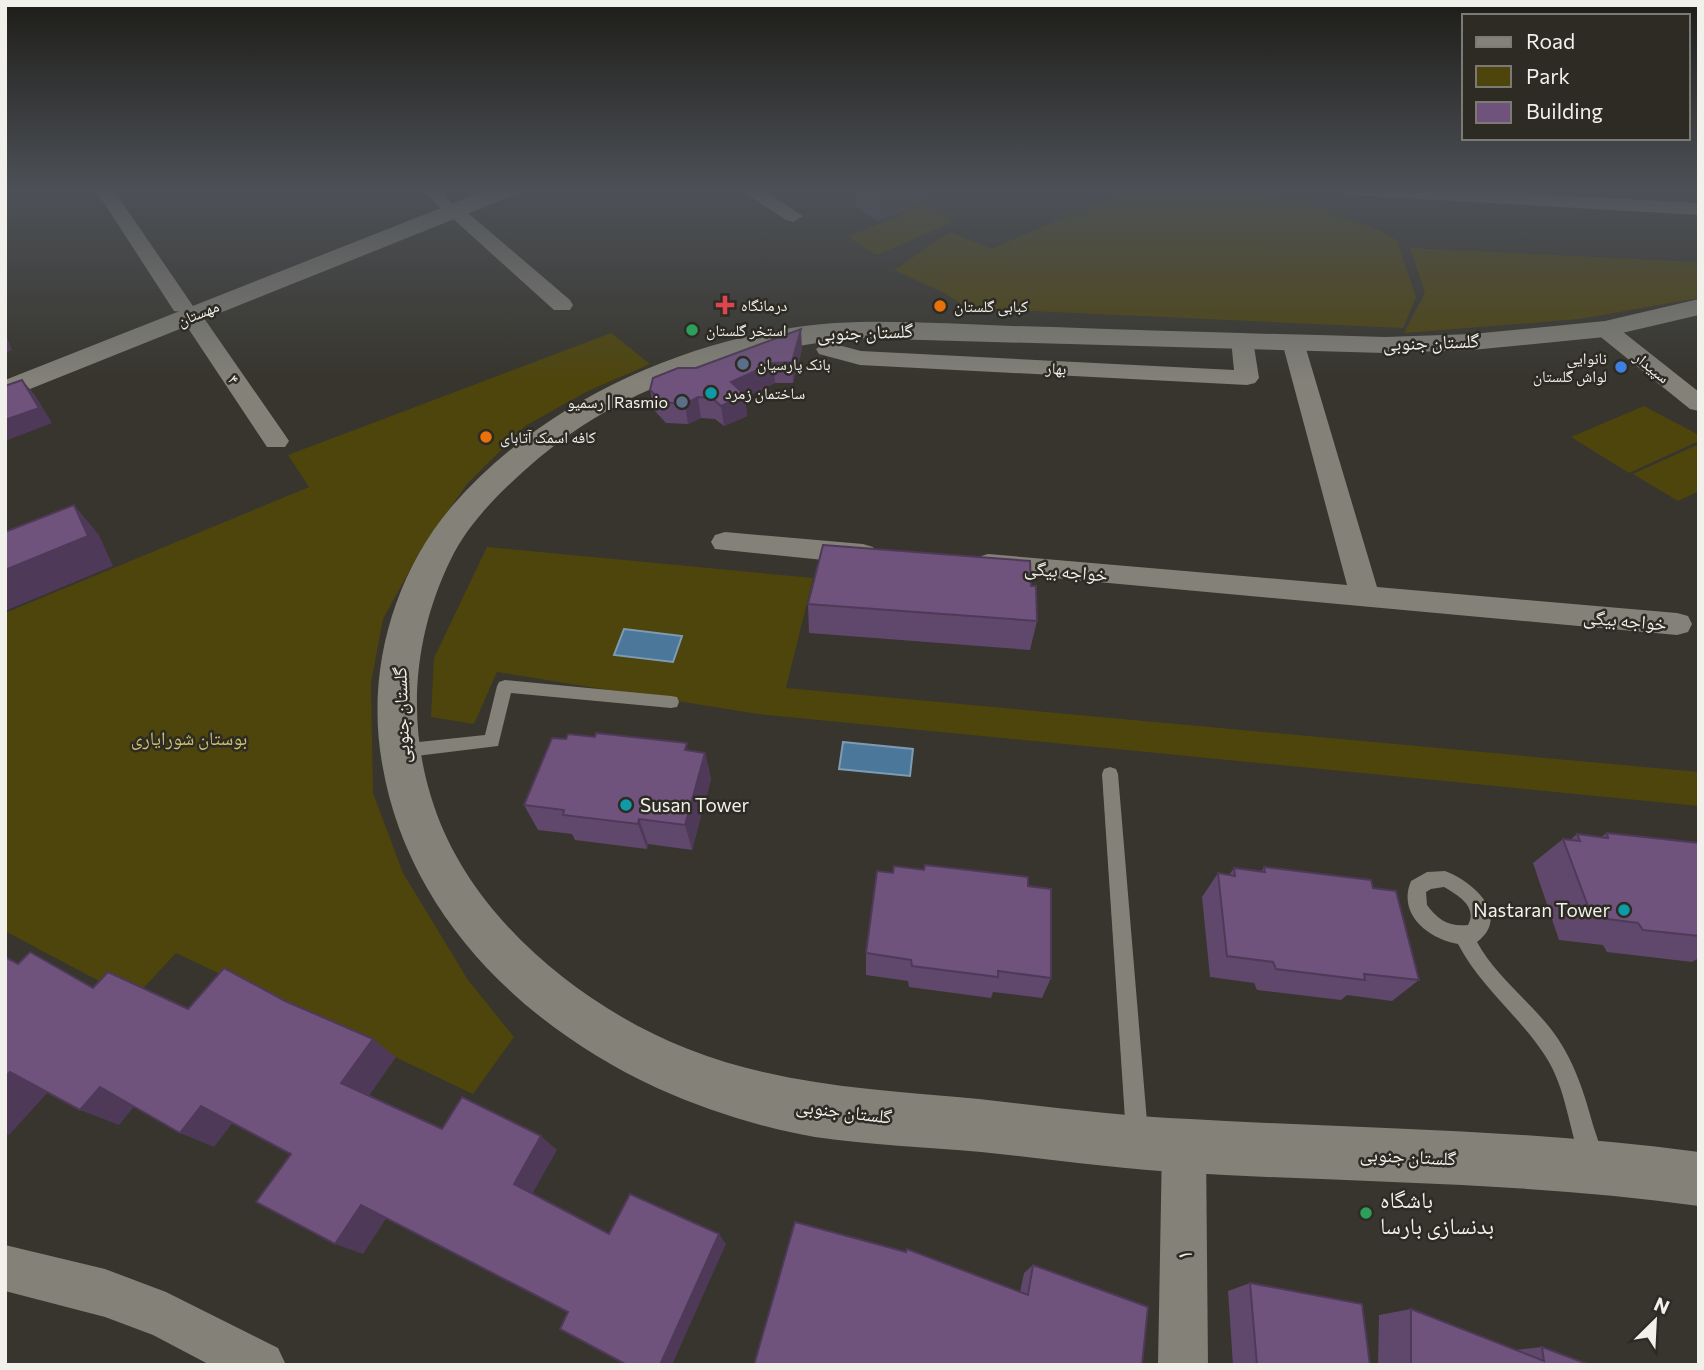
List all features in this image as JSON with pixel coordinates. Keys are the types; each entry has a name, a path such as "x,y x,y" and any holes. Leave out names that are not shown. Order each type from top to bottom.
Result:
{"street":[{"name":"۴","path":"147,253 276,441"},
{"name":"مهستان","path":"5,390 321,253"},
{"path":"502,253 562,305"},
{"name":"گلستان جنوبی","path":"1699,307 1605,329 1460,342 1385,345 854,330 792,336 694,359 625,387 568,420 535,443 481,494 438,548 417,590 401,640 397,692 405,788 425,841 459,899 493,944 552,996 635,1051 718,1086 811,1111 1137,1142 1592,1164 1699,1179"},
{"path":"5,376 186,311"},
{"name":"سپیدار","path":"1605,329 1699,404"},
{"name":"بهار","path":"827,349 860,358 1247,378 1242,340"},
{"path":"1293,342 1365,597"},
{"path":"725,542 892,556"},
{"name":"خواجه بیگی","path":"962,562 1676,624"},
{"name":"۱","path":"1184,1146 1184,1365"},
{"path":"5,1268 105,1293 154,1311 261,1365"}],"lane":[{"path":"400,751 492,741 505,686 671,702"},
{"path":"1110,774 1137,1142"},
{"path":"1464,937 1474,958 1551,1047 1575,1098 1592,1164"}],"green space":[{"path":"919,253 1401,253 1416,297 1403,328 967,308 944,293 894,270"},
{"path":"1412,253 1512,253 1699,262 1699,298 1579,319 1404,333 1425,293"},
{"name":"بوستان شورایاری","path":"611,333 650,364 586,392 525,426 467,484 422,548 383,619 371,683 373,793 403,873 468,980 514,1037 473,1094 176,953 133,999 5,931 5,613 309,487 288,455"},
{"path":"1644,406 1699,435 1699,441 1629,473 1571,437"},
{"path":"1699,444 1699,491 1678,501 1633,474"},
{"path":"487,547 813,578 786,688 1699,772 1699,806 758,714 497,672 474,724 431,717 434,658"}],"water":[{"path":"624,629 682,636 673,662 614,655"},
{"path":"843,742 913,749 910,776 839,769"}],"building":[{"path":"801,329 792,362 773,363 731,382 745,395 721,406 712,398 698,397 685,404 662,402 650,390 653,378 678,368 696,368"},
{"path":"22,380 39,408 5,420 5,386"},
{"path":"74,505 88,536 5,570 5,532"},
{"path":"823,545 1030,561 1031,586 1036,586 1037,621 808,604"},
{"name":"Susan Tower","path":"596,733 687,743 685,750 705,753 685,825 639,819 638,824 563,815 564,810 524,805 552,738 566,739 568,734 595,737"},
{"path":"1607,833 1699,843 1699,936 1643,930 1638,923 1592,917 1563,839 1580,841 1577,834 1608,838"},
{"path":"925,865 1028,877 1028,886 1051,889 1051,978 998,971 998,977 912,966 911,960 866,953 877,871 893,873 894,866 924,870"},
{"path":"1264,867 1371,880 1373,888 1396,891 1419,980 1364,974 1365,980 1276,969 1273,962 1227,956 1218,873 1235,876 1234,868 1265,872"},
{"path":"30,952 93,988 108,972 188,1009 224,968 285,1001 373,1039 341,1083 442,1129 462,1097 541,1136 514,1184 609,1234 630,1194 719,1234 660,1365 627,1365 560,1329 568,1312 361,1205 335,1244 256,1202 291,1154 201,1106 180,1133 100,1087 80,1110 10,1072 5,1076 5,957 18,964"},
{"path":"795,1222 906,1252 907,1249 1028,1295 1033,1265 1148,1307 1142,1365 754,1365"},
{"path":"1250,1283 1362,1304 1370,1365 1257,1365"},
{"path":"1411,1309 1544,1361 1542,1347 1590,1365 1411,1365"}],"place":[{"name":"درمانگاه","path":"725,305"},
{"name":"کبابی گلستان","path":"940,306"},
{"name":"استخر گلستان","path":"692,330"},
{"name":"بانک پارسیان","path":"743,364"},
{"name":"نانوایی لواش گلستان","path":"1621,367"},
{"name":"ساختمان زمرد","path":"711,393"},
{"name":"رسمیو | Rasmio","path":"682,402"},
{"name":"کافه اسمک آتابای","path":"486,437"},
{"name":"Susan Tower","path":"626,805"},
{"name":"Nastaran Tower","path":"1624,910"},
{"name":"باشگاه بدنسازی بارسا","path":"1366,1213"}]}
